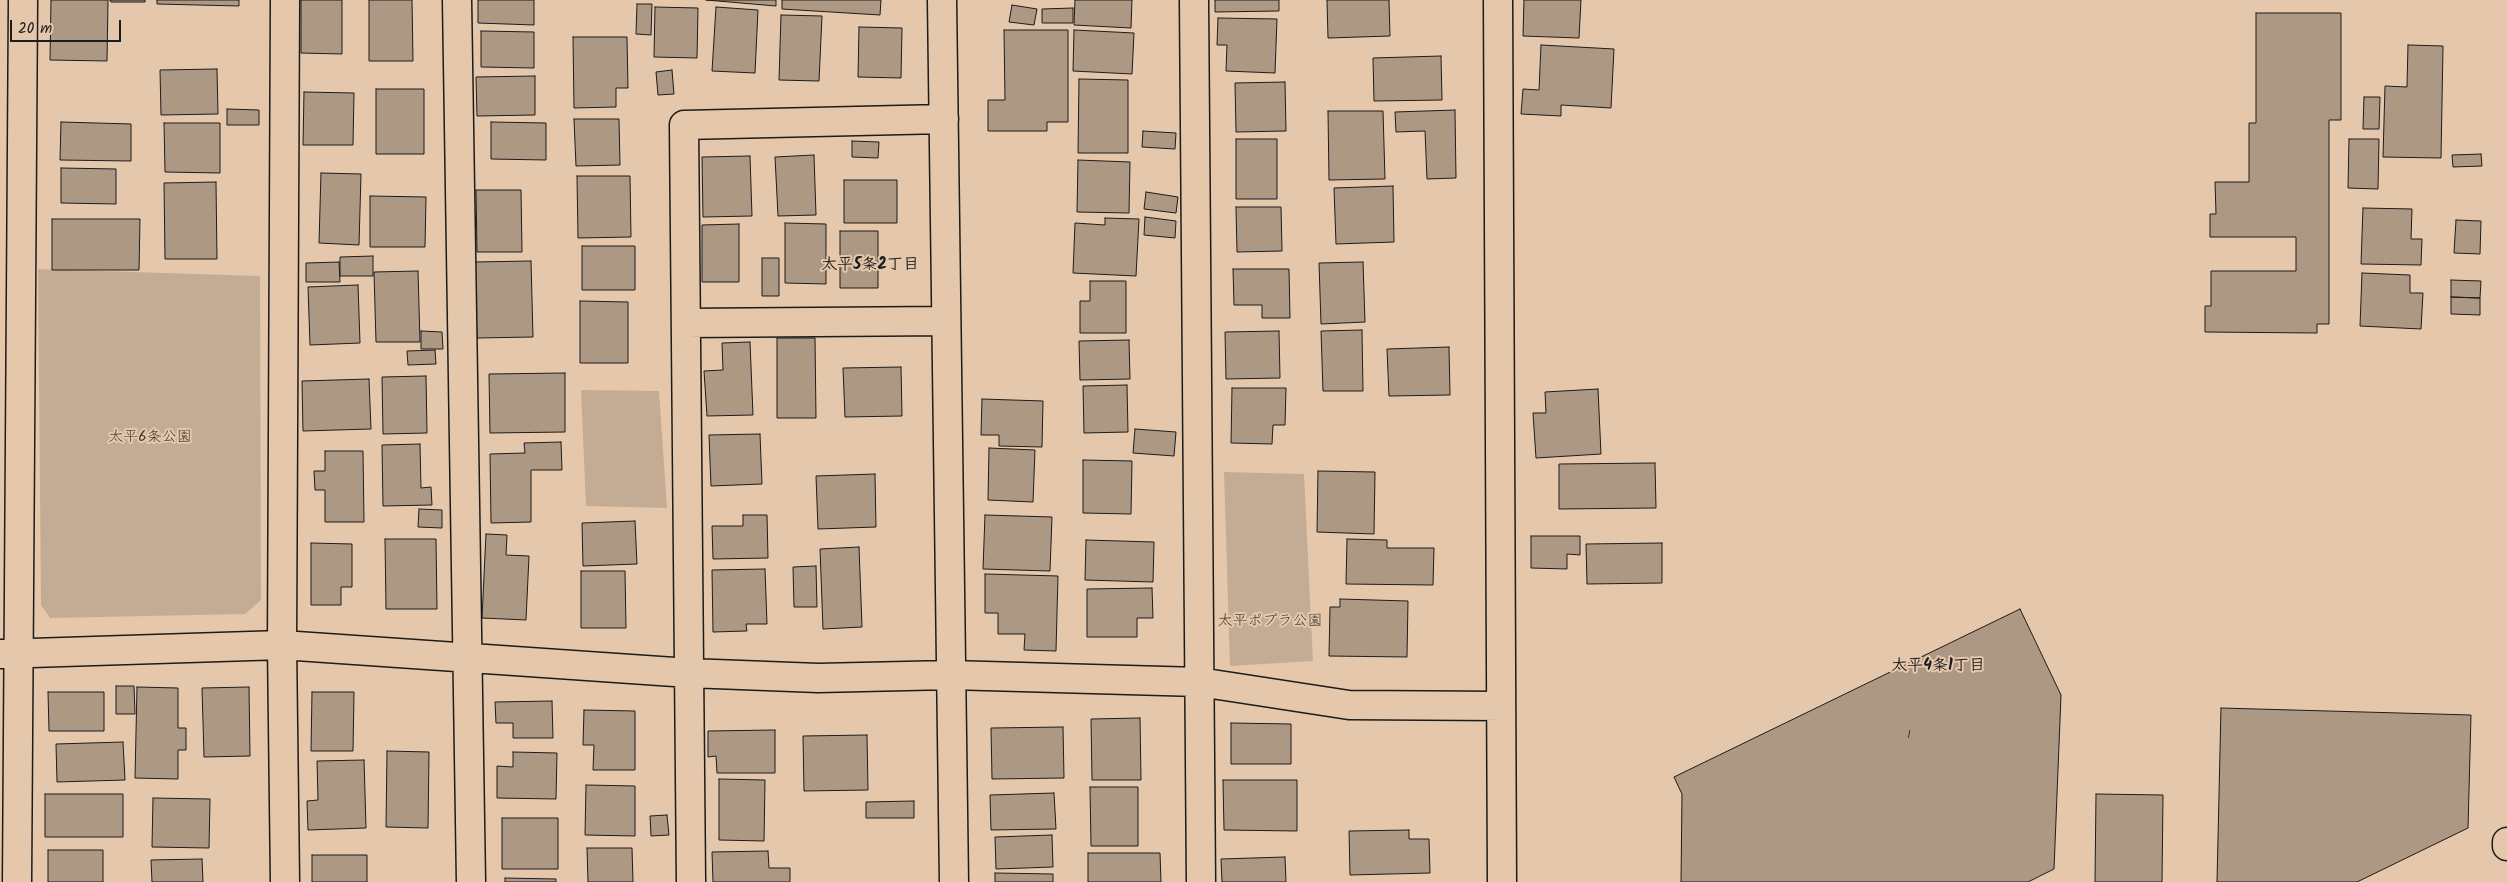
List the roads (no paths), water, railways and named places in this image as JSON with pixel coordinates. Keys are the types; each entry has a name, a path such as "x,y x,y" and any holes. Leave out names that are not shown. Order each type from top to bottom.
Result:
{"street":[{"path":"17,882 9,654 23,0"},
{"path":"285,0 282,645 285,882"},
{"path":"456,0 471,882"},
{"path":"942,0 954,882"},
{"path":"1194,0 1202,882"},
{"path":"1498,0 1502,882"},
{"path":"691,882 684,125 944,119"},
{"path":"686,323 946,321"},
{"path":"9,654 282,645 689,673 818,678 950,675 1199,682 1349,705 1501,706"}],"district":[{"name":"太平5条2丁目","path":"870,266"},
{"name":"太平4条1丁目","path":"1938,667"}],"park label":[{"name":"太平6条公園","path":"150,438"},
{"name":"太平ポプラ公園","path":"1270,622"}]}
